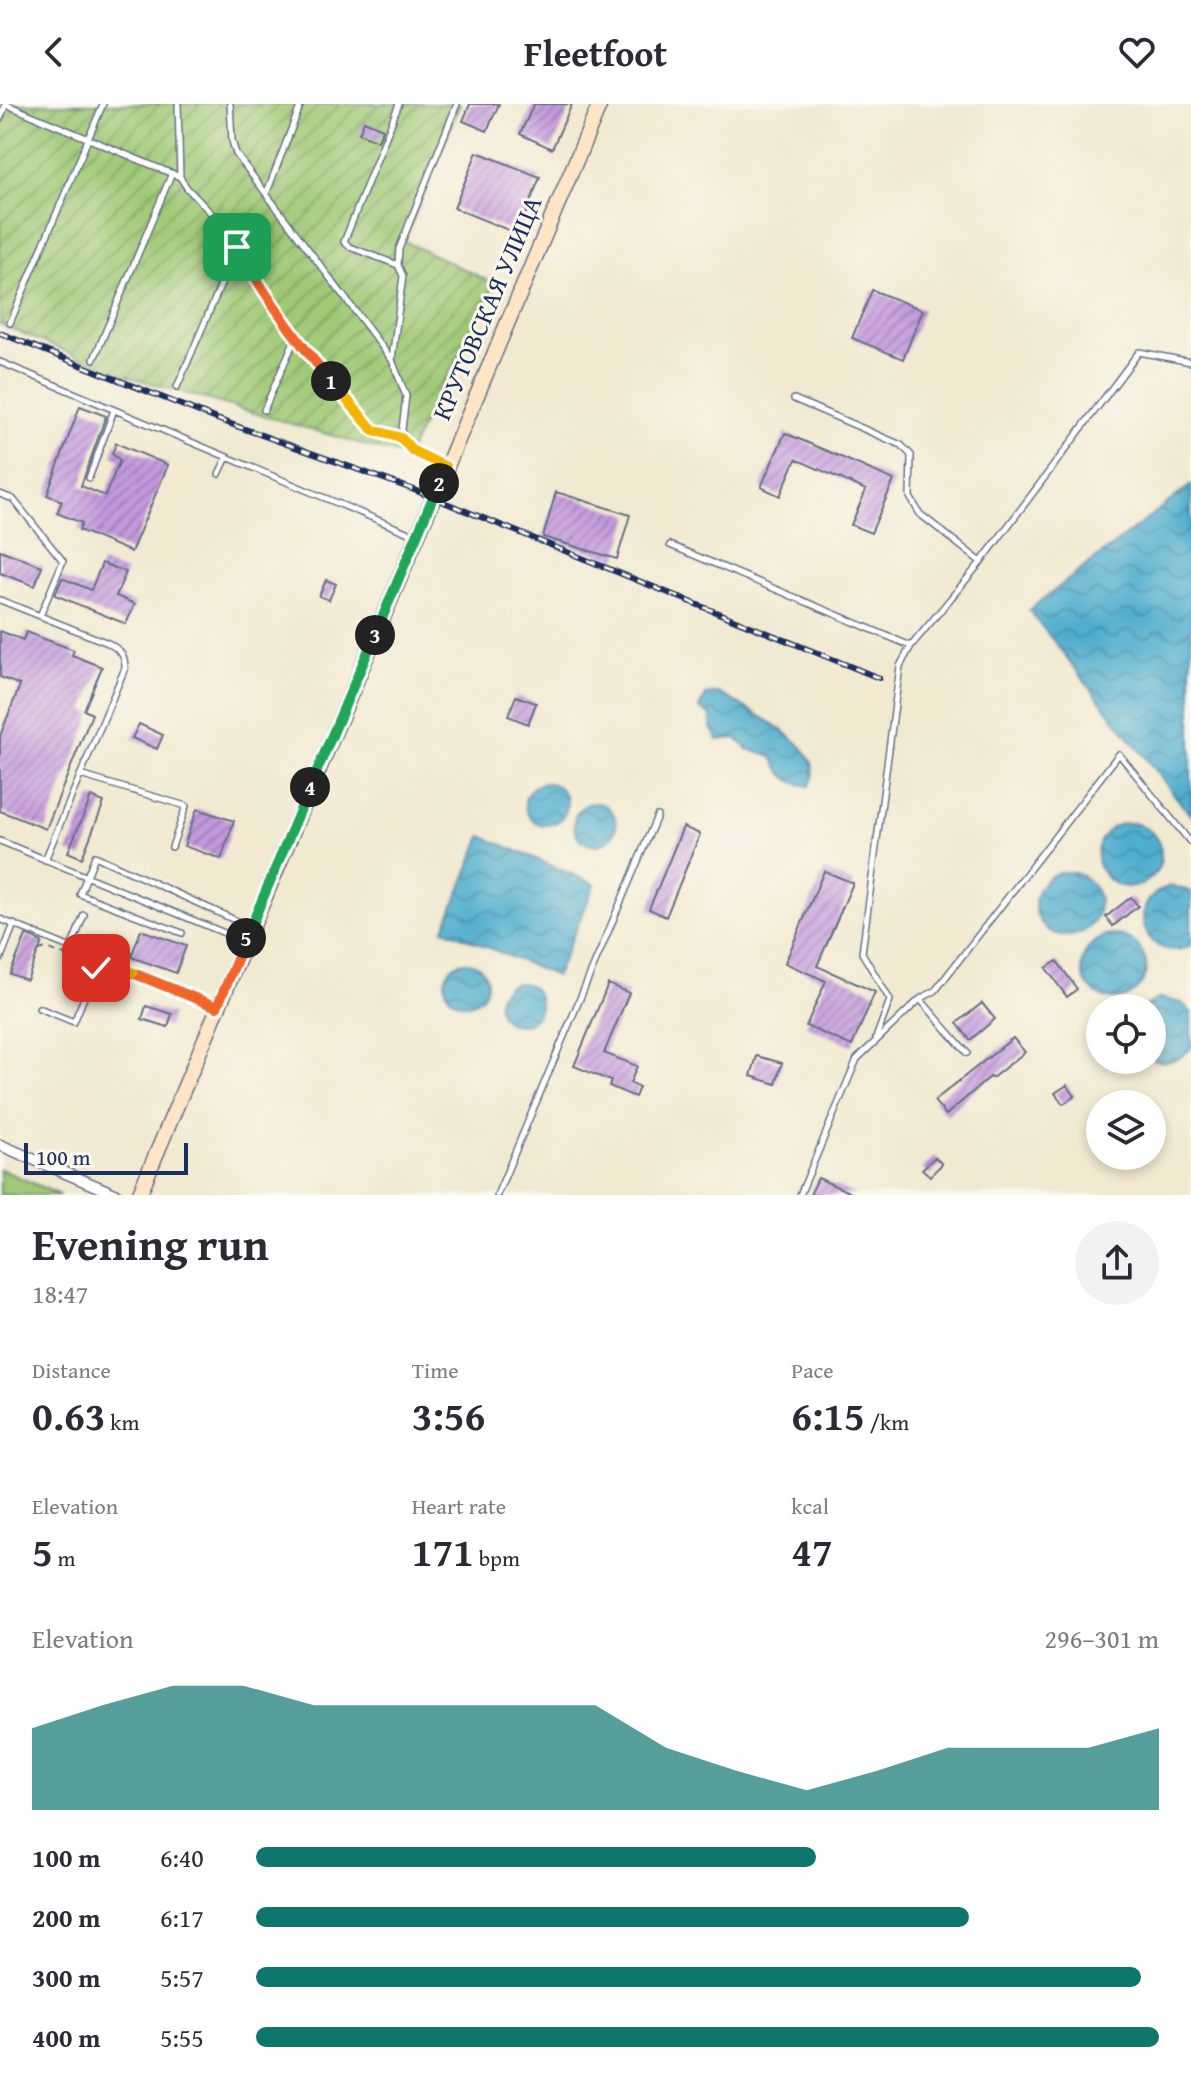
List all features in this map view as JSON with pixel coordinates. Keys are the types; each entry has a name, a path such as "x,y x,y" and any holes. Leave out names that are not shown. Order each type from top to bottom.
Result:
{"street":[{"name":"КРУТОВСКАЯ УЛИЦА","path":"139,1195 600,104"},
{"path":"0,1145 117,1195"}],"lane":[{"path":"0,119 6,104 180,177"},
{"path":"10,323 103,104"},
{"path":"178,104 180,177 230,233 267,299 295,339 373,430 401,438 413,451 446,467"},
{"path":"230,104 232,141 236,154 392,360 406,396 401,438"},
{"path":"267,193 301,104"},
{"path":"398,265 344,242 399,104"},
{"path":"392,360 403,276 398,265 399,249 457,104"},
{"path":"94,359 172,173"},
{"path":"177,387 237,247"},
{"path":"264,410 295,339"},
{"path":"876,1038 890,1000 862,953 900,666 911,646 981,562 1139,352 1191,362"},
{"path":"0,362 417,536"},
{"path":"794,399 901,445 911,455 910,497 920,514 981,562"},
{"path":"89,478 114,410"},
{"path":"219,474 227,457"},
{"path":"0,494 13,499 63,561 40,616"},
{"path":"670,545 911,646"},
{"path":"0,600 108,643 120,649 125,657 125,668 45,860"},
{"path":"800,1195 857,1059 920,999 935,991 1119,754 1191,843"},
{"path":"80,775 186,806 172,847"},
{"path":"497,1195 657,816"},
{"path":"0,841 87,877 248,934"},
{"path":"182,933 80,894 95,856 248,934"},
{"path":"71,948 84,915"},
{"path":"0,919 217,1007"},
{"path":"0,960 14,924"},
{"path":"39,1008 74,1022 100,959"},
{"path":"920,999 967,1053"}],"path":[{"path":"39,950 47,948 96,968"}],"green space":[{"path":"0,104 460,104 404,241 495,284 406,457 120,374 0,324"},
{"path":"0,1169 60,1195 0,1195"}],"water":[{"path":"1191,485 1191,816 1029,610"},
{"path":"719,693 766,719 799,744 810,758 814,772 809,786 790,780 772,757 748,749 736,738 718,740 711,728 711,716 699,708 706,695"},
{"path":"546,783 561,789 567,804 561,819 546,825 531,819 525,804 531,789"},
{"path":"595,803 610,809 616,824 610,839 595,845 580,839 574,824 580,809"},
{"path":"1129,823 1152,832 1161,855 1152,878 1129,887 1106,878 1097,855 1106,832"},
{"path":"482,836 595,884 556,976 444,929"},
{"path":"1067,872 1090,881 1099,904 1090,927 1067,936 1044,927 1035,904 1044,881"},
{"path":"1170,886 1191,891 1191,945 1176,950 1163,948 1152,941 1143,918 1146,906 1155,894"},
{"path":"1114,935 1137,944 1145,961 1143,979 1137,990 1130,994 1096,993 1088,985 1082,967 1091,944"},
{"path":"466,962 481,968 487,983 481,998 466,1004 451,998 445,983 451,968"},
{"path":"519,983 534,989 540,1004 534,1019 519,1025 504,1019 498,1004 504,989"},
{"path":"1166,999 1182,1003 1191,1012 1191,1048 1183,1056 1168,1061"}],"building":[{"path":"470,104 499,104 487,131 463,121"},
{"path":"534,104 572,104 552,149 520,134"},
{"path":"364,121 383,129 378,141 359,133"},
{"path":"477,152 540,177 518,234 454,208"},
{"path":"872,290 923,310 903,359 852,338"},
{"path":"80,406 106,416 81,486 105,496 120,460 112,454 116,443 168,465 131,552 79,530 82,523 57,513 62,501 47,495"},
{"path":"785,433 894,480 871,533 851,525 866,490 796,459 780,496 761,487"},
{"path":"556,492 630,515 617,559 543,537"},
{"path":"0,550 42,566 35,586 0,573"},
{"path":"102,563 126,572 116,596 135,604 126,624 55,595 62,578 91,590"},
{"path":"326,580 336,584 329,600 319,596"},
{"path":"0,631 23,640 26,632 74,650 72,655 102,667 84,710 92,714 46,829 0,811 0,736 20,685 0,677"},
{"path":"516,696 536,703 528,724 508,716"},
{"path":"139,724 163,735 157,749 132,738"},
{"path":"91,797 104,802 82,858 68,852"},
{"path":"197,809 234,821 221,859 184,846"},
{"path":"683,827 700,834 666,917 649,909"},
{"path":"824,871 853,883 817,966 875,992 852,1046 806,1026 826,981 785,963"},
{"path":"1131,897 1138,906 1113,926 1106,917"},
{"path":"141,930 186,946 176,973 131,957"},
{"path":"26,935 42,942 27,980 10,974"},
{"path":"1057,961 1077,989 1067,997 1046,968"},
{"path":"608,984 629,993 604,1053 637,1066 630,1083 639,1087 635,1097 609,1086 611,1081 574,1066"},
{"path":"982,1003 995,1019 970,1040 957,1023"},
{"path":"146,1006 172,1014 168,1027 142,1019"},
{"path":"1013,1038 1025,1052 946,1115 934,1101"},
{"path":"757,1056 782,1063 776,1084 751,1076"},
{"path":"1067,1085 1075,1096 1063,1104 1055,1093"},
{"path":"935,1157 942,1164 930,1176 922,1169"},
{"path":"818,1178 855,1195 810,1195"}],"railway":[{"path":"0,333 214,418 409,488 879,678"}],"route":[{"path":"96,968 100,959 217,1007 446,467 413,451 401,438 373,430 295,339 237,247"}]}
